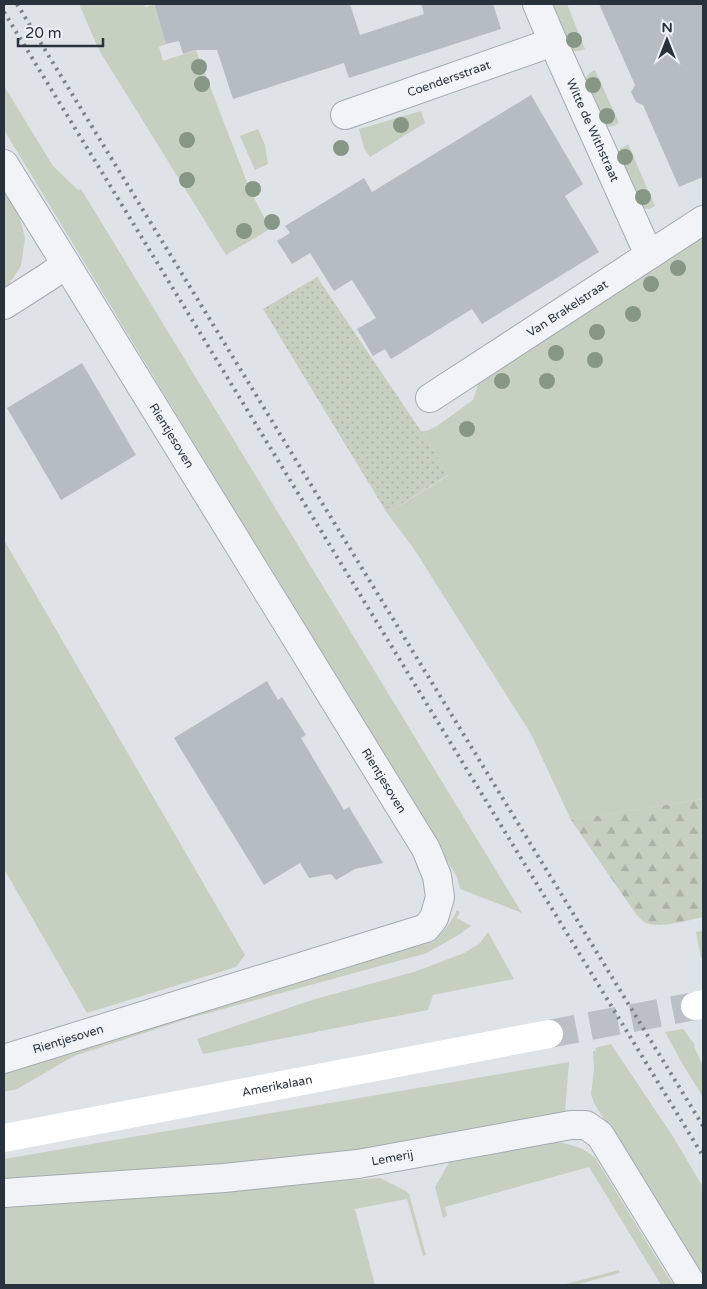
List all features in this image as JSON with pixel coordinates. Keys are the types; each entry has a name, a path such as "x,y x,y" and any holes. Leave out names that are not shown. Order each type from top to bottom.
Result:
{"main road":[{"name":"Amerikalaan","path":"4,1138 549,1034"}],"street":[{"name":"Witte de Withstraat","path":"537,4 649,255"},
{"name":"Coendersstraat","path":"345,115 553,42"},
{"name":"Rientjesoven","path":"4,164 426,849 437,876 440,897 434,918 426,928 4,1059"},
{"name":"Van Brakelstraat","path":"430,398 703,220"},
{"path":"4,305 66,264"},
{"name":"Lemerij","path":"4,1193 224,1178 358,1164 570,1125 586,1125 600,1135 692,1285"}],"green space":[{"path":"79,4 144,4 145,7 154,5 166,44 159,47 163,61 196,50 250,190 270,229 226,255 99,50"},
{"path":"554,4 567,4 585,49 576,51 571,49"},
{"path":"595,70 619,123 613,126 608,126 604,123 586,82 588,74"},
{"path":"4,86 53,166 78,190 81,189 522,913 460,889 457,877 4,130"},
{"path":"421,111 425,123 370,157 364,148 359,129"},
{"path":"258,129 265,145 268,164 255,170 240,136"},
{"path":"628,144 655,206 649,209 642,208 618,156 620,149"},
{"path":"4,184 17,207 25,238 21,266 9,284 4,288"},
{"path":"703,235 703,799 571,820 531,734 414,549 387,513 448,476 421,431 437,426 473,400 480,378"},
{"path":"317,277 421,431 448,475 387,513 263,309"},
{"path":"4,540 245,955 236,967 87,1013 4,869"},
{"path":"703,799 703,917 665,925 644,922 633,910 571,820"},
{"path":"457,910 460,912 457,918 471,926 427,953 190,1018 74,1056 17,1089 4,1092 4,1074 188,1013 432,942 440,935"},
{"path":"703,931 703,957 701,958 696,932"},
{"path":"488,932 514,979 433,995 428,1010 203,1054 197,1039 312,1000 417,971 464,953 479,944"},
{"path":"683,1029 695,1045 703,1066 703,1097 665,1032"},
{"path":"611,1044 672,1135 703,1187 703,1283 594,1103 591,1094 594,1070 593,1051 596,1051 595,1048"},
{"path":"569,1062 565,1112 459,1134 328,1156 4,1181 4,1159"},
{"path":"554,1142 577,1147 596,1159 673,1285 661,1285 589,1167 445,1207 447,1216 443,1218 435,1187 450,1161"},
{"path":"380,1178 409,1194 426,1255 423,1256 407,1199 355,1209 375,1285 4,1285 4,1208"},
{"path":"619,1270 620,1273 575,1285 562,1285"}],"building":[{"path":"154,4 350,4 360,35 424,14 421,4 493,4 501,29 349,78 344,63 233,99 217,50 195,50 183,54 179,41 166,44"},
{"path":"599,4 703,4 703,177 679,187 643,105 636,102 631,92 635,85"},
{"path":"531,95 583,184 565,196 599,252 482,324 472,309 391,359 385,349 373,356 357,329 376,318 352,280 334,291 310,253 292,264 277,241 290,233 285,226 364,178 372,192"},
{"path":"82,363 136,455 61,500 7,408"},
{"path":"267,681 278,700 282,697 306,735 301,738 344,810 349,807 383,863 355,869 336,880 331,874 309,878 300,863 264,885 174,738"}],"tunnel":[{"path":"549,1034 695,1006"}],"railway":[{"path":"17,4 703,1126"},
{"path":"4,12 703,1156"}]}
